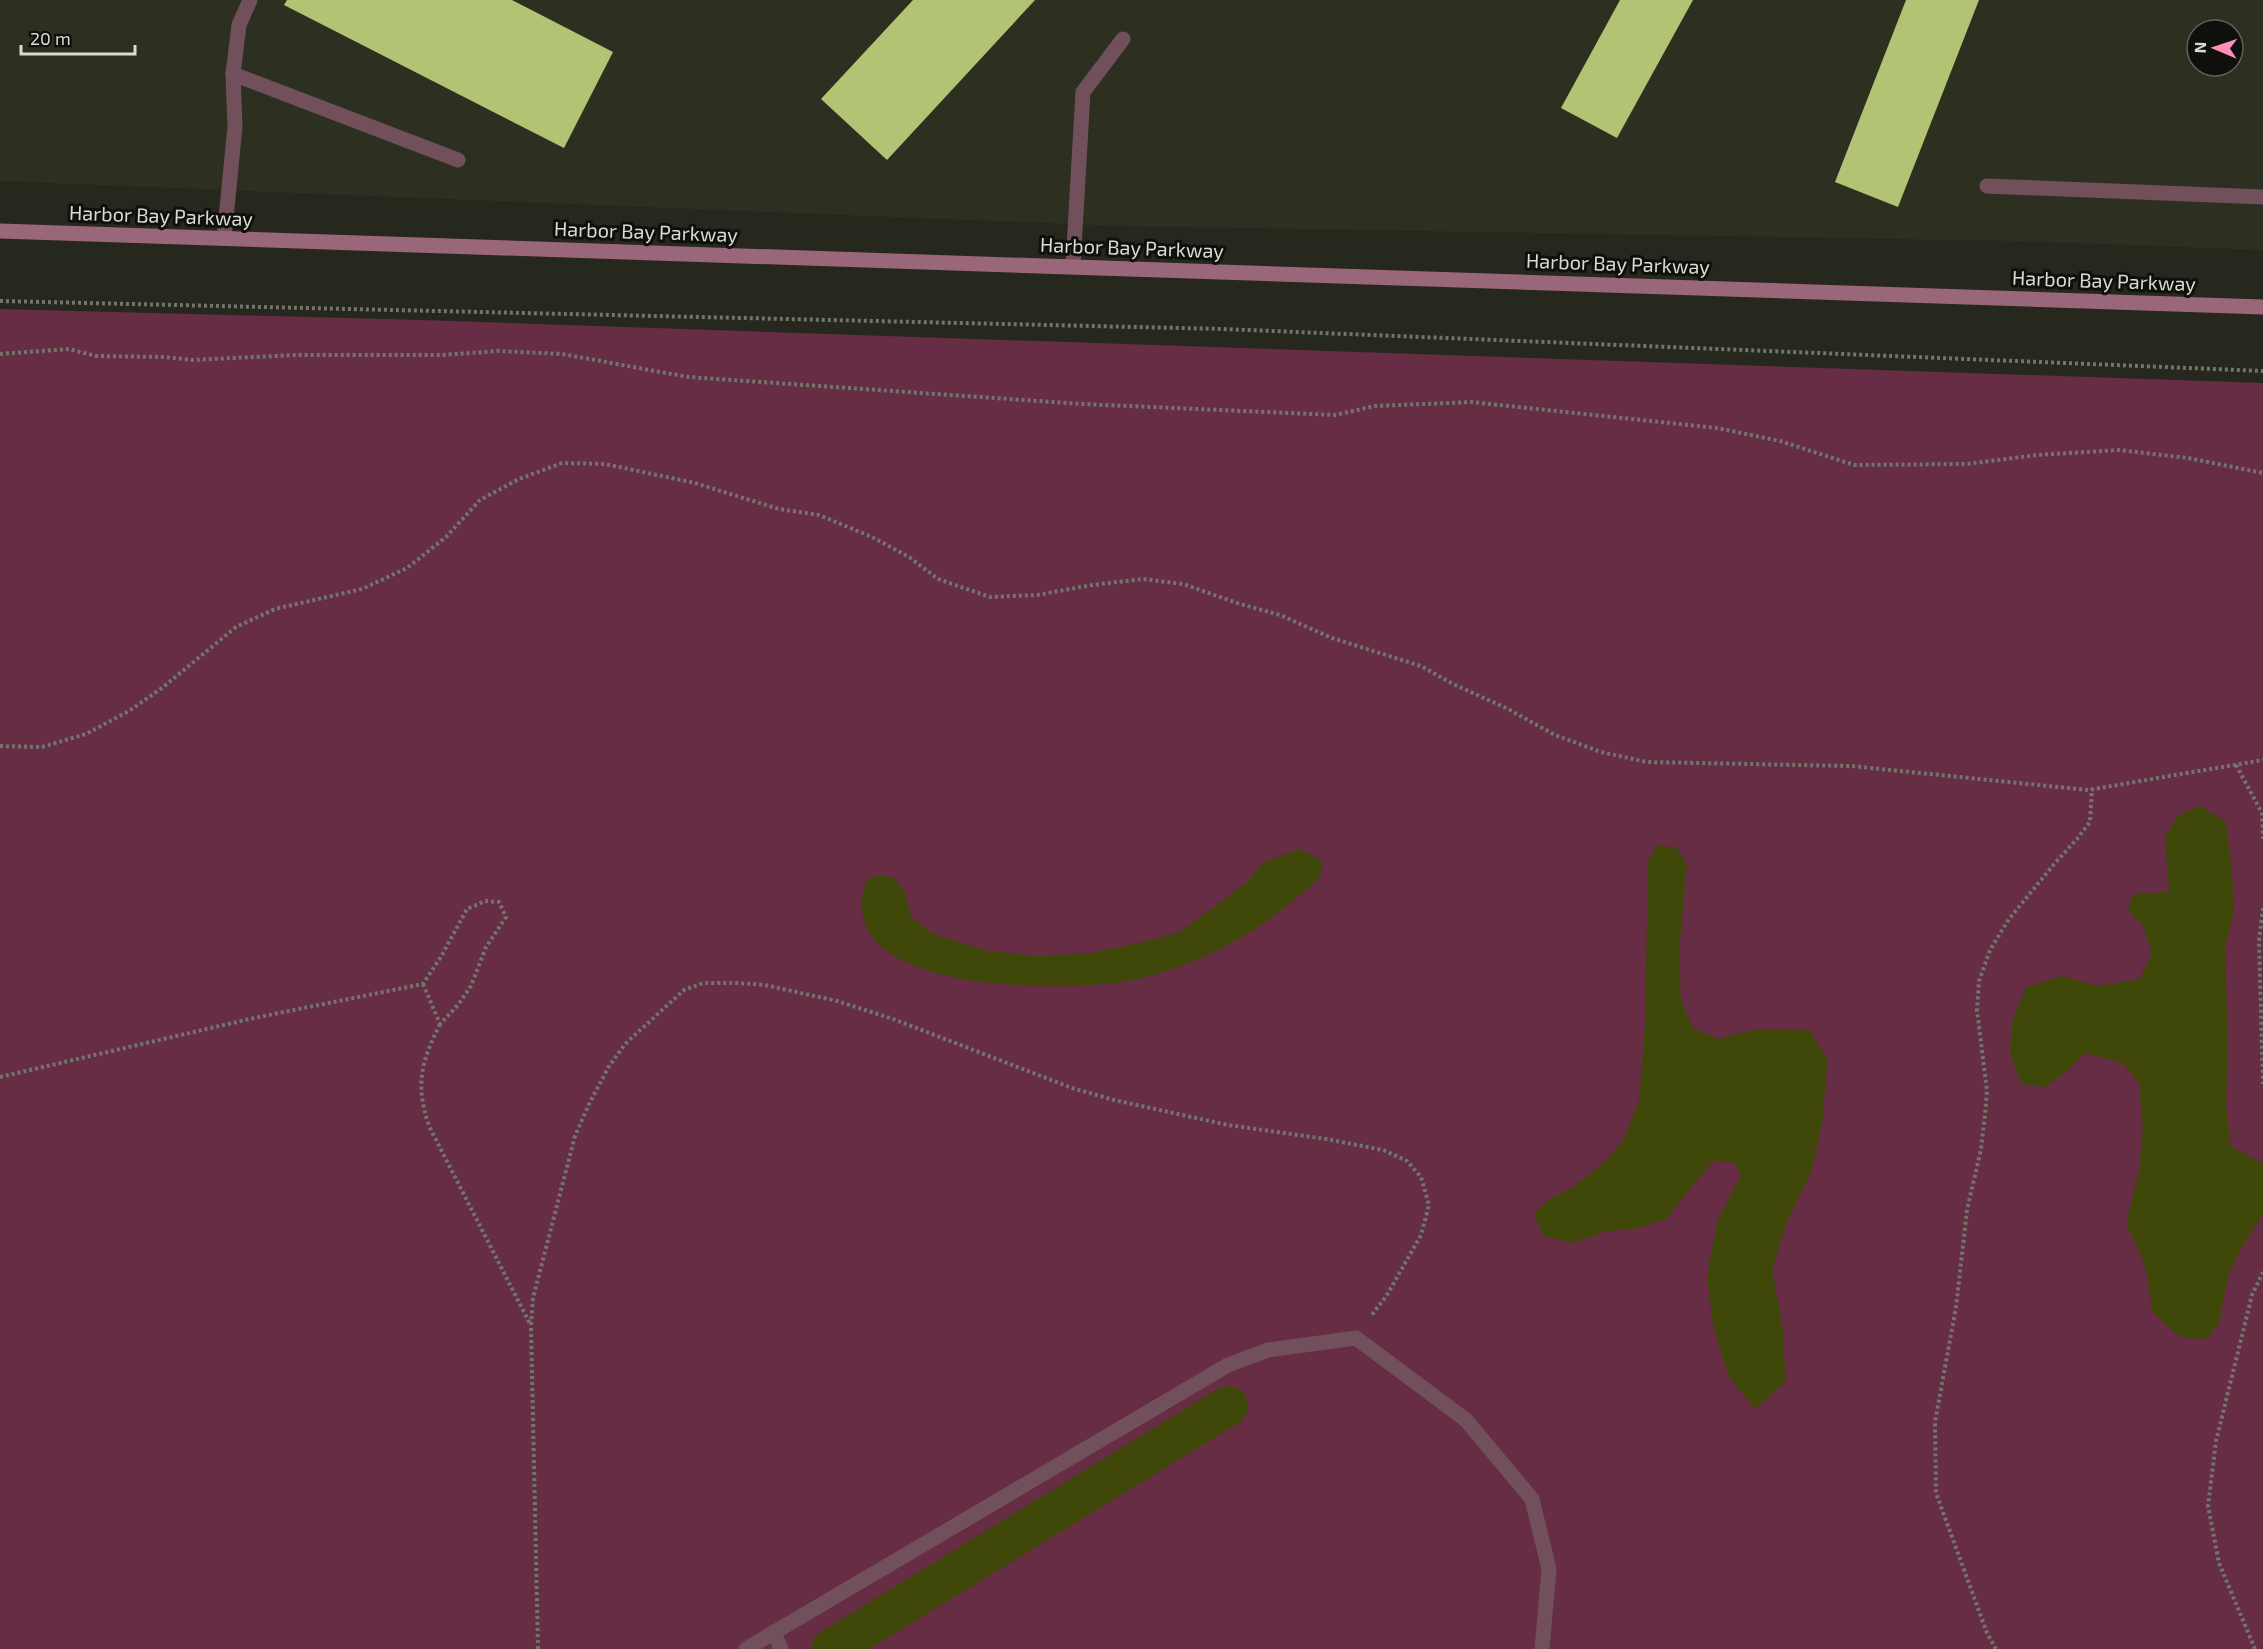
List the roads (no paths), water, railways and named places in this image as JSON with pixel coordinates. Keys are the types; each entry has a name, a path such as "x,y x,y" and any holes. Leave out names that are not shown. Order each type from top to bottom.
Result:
{"main road":[{"name":"Harbor Bay Parkway","path":"0,231 2263,307"}],"lane":[{"path":"224,238 235,127 233,74 239,25 250,0"},
{"path":"1073,266 1083,92 1123,39"},
{"path":"233,74 458,160"},
{"path":"1987,186 2263,197"},
{"path":"746,1649 1228,1365 1268,1350 1356,1338 1466,1420 1532,1499 1549,1569 1542,1649"},
{"path":"774,1632 781,1649"}],"waterway":[{"path":"831,1649 1228,1406"}]}
